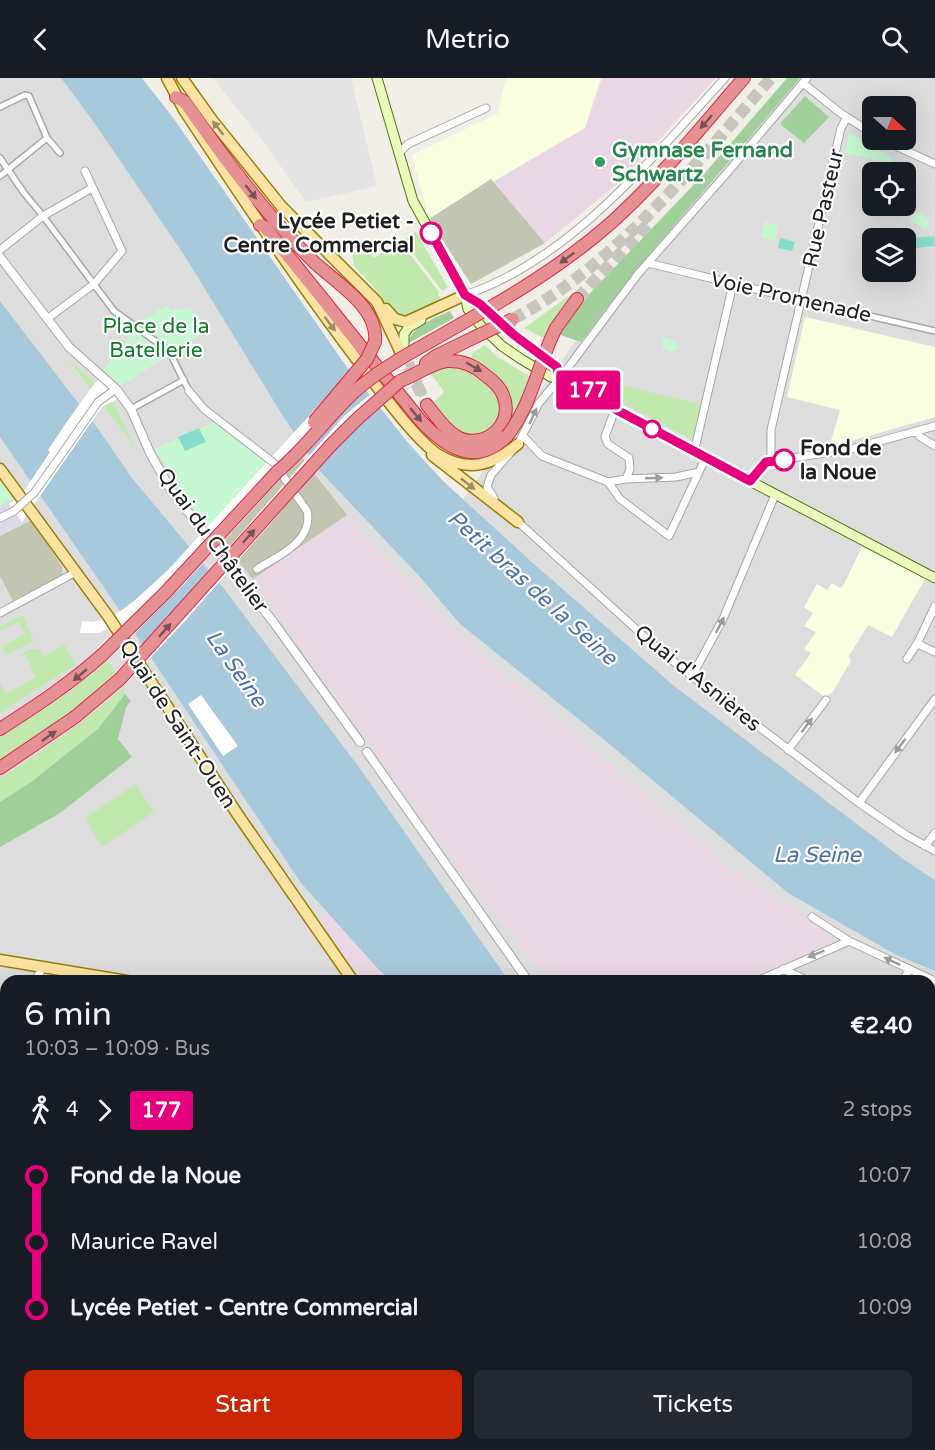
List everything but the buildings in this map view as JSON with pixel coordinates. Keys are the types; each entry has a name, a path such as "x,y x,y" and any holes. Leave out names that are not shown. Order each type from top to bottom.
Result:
{"highway":[{"path":"0,729 56,693 102,655 165,593 358,389 407,350 461,324 553,269 614,220 652,182 744,78"},
{"path":"176,97 186,102 232,168 271,216 314,262 365,310 373,323 375,342 368,359 288,453 277,472"},
{"path":"260,225 265,227 413,412 436,437 458,449 474,452 516,439 521,416 546,350 556,328 577,299"},
{"path":"0,768 63,726 120,679 332,444 400,381 436,356 513,319"},
{"path":"400,381 438,363 465,362 482,372 500,389 505,398 506,413 494,434 482,440 471,441 448,431 428,405"}],"main road":[{"path":"166,78 176,97 307,294 376,386 434,451 459,463 473,465 488,463 502,457 516,439"},
{"path":"182,78 272,196 312,239 371,295 407,350"},
{"path":"377,78 414,201 465,295 471,314 502,346 551,376 568,375 615,409 935,578"},
{"path":"383,78 400,140 400,152"},
{"path":"355,280 376,296 395,319 401,322 411,320 465,295"},
{"path":"407,350 402,337 410,327 465,295"},
{"path":"465,295 480,304 514,335 557,367 558,375"},
{"path":"399,413 413,435 436,459 518,522"},
{"name":"Quai de Saint-Ouen","path":"0,469 108,616 238,816 348,975"},
{"path":"0,962 63,975"},
{"path":"0,962 87,975"},
{"path":"46,972 54,975"}],"street":[{"path":"465,295 482,289 535,260 615,198 725,78"},
{"path":"699,472 676,477 608,482 544,457 516,439 539,403 555,384 558,375 567,369 615,302 805,80 862,127"},
{"path":"0,106 25,95 29,96 47,138 60,153"},
{"path":"400,152 408,144 486,108"},
{"name":"Rue Pasteur","path":"771,461 771,430 842,128 848,117"},
{"path":"0,176 47,138"},
{"path":"905,150 935,164"},
{"path":"0,158 24,193 120,316 169,351 189,391 204,409 277,466 307,511 308,520 297,544 257,569"},
{"path":"47,319 94,284 122,251 85,171"},
{"path":"0,250 44,216 92,188"},
{"name":"Quai du Châtelier","path":"0,257 69,347 131,409 148,450 171,490 274,623 360,742"},
{"name":"Voie Promenade","path":"648,263 935,331"},
{"path":"692,450 696,444 733,284"},
{"path":"131,409 184,380"},
{"path":"0,518 14,511 34,493 98,402 112,392"},
{"path":"615,409 605,438 610,446 629,458 630,465 626,479"},
{"path":"750,481 763,465 771,461 851,449 935,426"},
{"path":"917,432 919,436 935,446"},
{"name":"Quai d'Asnières","path":"516,439 488,479 487,488 490,494 518,522 658,649 692,676 859,803 935,851"},
{"path":"608,482 620,499 669,536 706,458"},
{"path":"692,676 723,619 775,495"},
{"path":"0,613 76,572"},
{"path":"907,658 918,642 935,606"},
{"path":"918,642 935,652"},
{"path":"859,803 935,699"},
{"path":"789,750 826,700"},
{"path":"367,752 524,975"},
{"path":"925,846 935,833"},
{"path":"812,917 849,941 921,975"},
{"path":"770,975 849,941"},
{"path":"783,969 796,975"},
{"path":"906,975 909,970"},
{"path":"42,975 46,972"}],"shaded area":[{"path":"0,78 61,78 184,255 293,432 460,624 602,738 788,893 896,955 935,971 935,975 505,975 359,767 222,586 132,478 99,430 0,301"},
{"path":"213,78 351,78 377,186 306,202 265,144"},
{"path":"506,78 600,78 585,128 429,219 412,155 498,113"},
{"path":"602,78 716,78 622,180 545,243 491,179 585,128"},
{"path":"798,78 935,78 935,880 906,861 673,685 463,499 595,314"},
{"path":"491,179 545,243 471,284 429,219"},
{"path":"934,236 935,246 916,248 916,238"},
{"path":"780,238 795,242 792,251 778,248"},
{"path":"805,317 935,347 935,417 844,443 830,444 840,410 787,397"},
{"path":"0,367 452,975 0,975"},
{"path":"199,428 206,442 185,451 178,437"},
{"path":"288,440 347,515 253,579 209,527"},
{"path":"7,502 22,522 0,533 0,506"},
{"path":"347,515 449,626 728,866 836,937 835,943 759,975 547,975 536,965 454,862 253,579"},
{"path":"32,520 62,567 62,575 13,601 0,576 0,536"},
{"path":"862,547 925,579 892,637 868,625 849,656 851,661 832,693 825,697 795,675 811,653 804,649 816,632 804,626 813,613 804,607 817,584 827,590 832,583 840,588 843,586"},
{"path":"327,912 384,975 357,975 318,920"}],"green space":[{"path":"787,78 800,78 661,241 581,342 558,334 592,291 705,173"},
{"path":"805,96 829,117 804,143 780,124"},
{"path":"849,133 862,140 862,150 879,150 892,157 890,162 886,162 845,153"},
{"path":"920,212 926,217 929,223 926,229 910,221"},
{"path":"765,222 778,225 775,241 761,237"},
{"path":"416,232 448,287 442,291 403,240"},
{"path":"400,241 444,302 396,317 354,266 352,253 362,246 367,248 374,258"},
{"path":"573,293 576,296 543,338 524,328"},
{"name":"Place de la Batellerie","path":"167,305 171,310 190,308 205,331 121,386 103,370 139,323"},
{"path":"450,311 454,318 407,344 419,327"},
{"path":"663,337 674,341 680,347 672,353 663,348"},
{"path":"485,345 498,357 529,376 518,412 512,423 508,419 491,375 472,358 472,353"},
{"path":"67,358 113,403 136,448"},
{"path":"458,365 473,372 487,383 500,404 502,412 495,425 480,437 464,435 457,430 434,402 444,392 429,371 432,368"},
{"path":"600,380 703,405 698,443 614,398 598,385"},
{"path":"218,421 269,461 209,527 186,498 155,449"},
{"path":"0,476 15,497 0,506"},
{"path":"23,615 34,641 6,655 2,647 25,634 18,622 0,631 0,627"},
{"path":"65,645 75,665 0,713 0,683 6,694 36,677 25,654 15,658 31,649 39,649 44,656"},
{"path":"108,661 117,672 65,717 0,761 0,738 71,691"},
{"path":"124,687 125,694 98,729 31,782 0,802 0,778 64,735"},
{"path":"125,694 131,701 126,707 118,739 132,757 60,813 0,847 0,802 31,782 98,729"},
{"path":"136,784 154,812 102,847 85,818"}],"water":[{"name":"La Seine","path":"61,78 142,78 174,119 344,363 410,445 442,480 673,685 906,861 935,880 935,971 896,955 788,893 602,738 460,624 418,575 319,470 286,421 184,255"},
{"name":"La Seine","path":"0,301 99,430 132,478 222,586 359,767 505,975 384,975 380,971 301,883 116,605 0,437"}],"pier":[{"path":"369,344 382,347 365,373 384,360 391,371 345,409 182,586 107,661 97,648 122,623 99,633 80,633 82,621 93,622 112,617 134,601 168,570 354,367"},
{"path":"394,375 404,387 338,446 186,620 125,685 115,673 164,621 344,416"},
{"path":"100,380 117,399 102,407 22,522 9,504 22,494 66,423 95,383"},
{"path":"201,695 238,746 223,756 188,704"}],"tunnel":[{"path":"513,319 551,297 620,242 684,178 771,78"},
{"path":"577,299 649,223"},
{"path":"404,350 427,405"},
{"path":"400,351 427,405"}],"bus line":[{"name":"177","path":"431,233 465,295 480,304 514,335 557,367 558,375 568,375 615,409 750,481 766,462 784,460"}],"place":[{"name":"Gymnase Fernand Schwartz","path":"600,162"},
{"name":"Lycée Petiet - Centre Commercial","path":"431,233"},
{"name":"Fond de la Noue","path":"784,460"}],"water label":[{"name":"Petit bras de la Seine","path":"533,587"}]}
